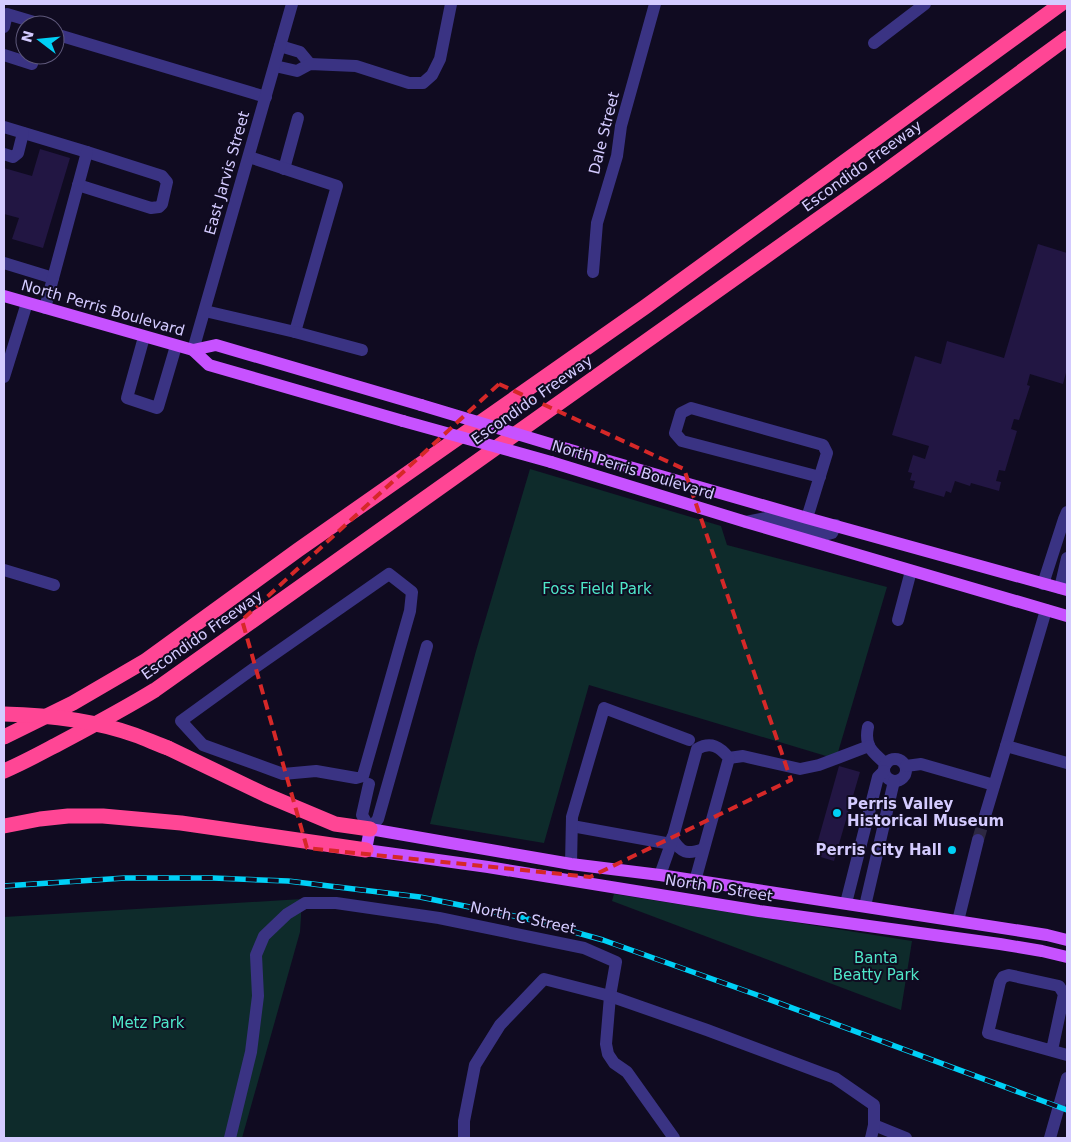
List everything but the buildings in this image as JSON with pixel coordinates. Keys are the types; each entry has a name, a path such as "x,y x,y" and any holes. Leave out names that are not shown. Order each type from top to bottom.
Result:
{"highway":[{"name":"Escondido Freeway","path":"4,737 73,703 145,661 298,550 645,307 1061,4"},
{"name":"Escondido Freeway","path":"4,771 86,730 155,690 883,173 1067,38"},
{"path":"4,714 39,715 99,725 134,735 168,748 335,824 370,830"},
{"path":"4,826 68,816 102,816 181,823 366,850"}],"main road":[{"name":"North Perris Boulevard","path":"4,296 176,346 193,350 216,346 807,518 1064,589"},
{"name":"North Perris Boulevard","path":"193,350 209,364 551,462 746,522 1067,616"},
{"path":"366,850 370,830"},
{"name":"North D Street","path":"370,830 571,864 660,875 846,903 1047,935 1067,940"},
{"name":"North D Street","path":"366,850 488,867 759,911 1000,944 1067,957"},
{"path":"570,880 571,864"},
{"path":"846,903 852,924"},
{"path":"852,924 865,906"}],"street":[{"name":"East Jarvis Street","path":"193,350 292,4"},
{"path":"275,66 297,71 310,64 356,66 409,82 423,83 432,75 440,59 451,4"},
{"name":"Dale Street","path":"593,272 597,223 616,156 620,126 655,4"},
{"path":"874,42 925,4"},
{"path":"4,27 7,14 15,16"},
{"path":"65,37 266,97"},
{"path":"280,46 300,52 310,64"},
{"path":"284,169 298,118"},
{"path":"4,127 162,176 167,182 162,204 159,207 151,208 78,185"},
{"path":"4,154 13,157 18,153 23,132"},
{"path":"45,308 87,152"},
{"path":"249,157 337,186 295,332"},
{"path":"4,263 53,278"},
{"path":"4,377 27,303"},
{"path":"205,311 362,350"},
{"path":"144,337 126,398 149,406 158,408 176,346"},
{"path":"807,518 820,477 827,452 823,445 691,408 681,412 675,433 682,441 820,477"},
{"path":"1044,584 1067,512"},
{"path":"746,522 766,518 822,534 832,532 836,525"},
{"path":"1064,589 1067,558"},
{"path":"4,570 54,585"},
{"path":"898,620 912,571"},
{"path":"386,789 366,780 316,771 283,774 204,745 180,721 389,574 412,592 410,611 366,780 362,815 370,830 378,819 427,646"},
{"path":"985,816 1046,610"},
{"path":"571,864 572,817 604,708 689,740"},
{"path":"846,903 878,777 885,767 891,759 899,758 905,763 906,774 901,779 894,781 888,778 885,767 869,746 866,737 868,727"},
{"path":"660,875 697,749 704,745 712,745 723,750 729,758"},
{"path":"729,758 743,756 800,769 819,765 869,746"},
{"path":"1006,746 1067,763"},
{"path":"695,881 729,758"},
{"path":"906,766 921,764 994,785"},
{"path":"865,906 894,781"},
{"path":"572,826 671,841 678,848 686,852 694,853 703,849"},
{"path":"958,921 978,840"},
{"name":"North C Street","path":"230,1138 251,1052 258,996 256,955 264,936 287,914 305,903 336,903 439,918 584,948 616,962 610,996"},
{"path":"1052,1050 1064,994 1059,986 1009,975 1003,976 988,1033 1067,1055"},
{"path":"464,1138 464,1121 475,1065 500,1025 544,979 610,996 835,1078 874,1105 874,1125 870,1138"},
{"path":"610,996 606,1044 608,1054 614,1063 627,1072 674,1138"},
{"path":"1050,1138 1067,1078"},
{"path":"874,1125 906,1138"}],"highlighted area":[{"path":"499,384 684,469 791,780 590,877 307,848 242,620"}],"green space":[{"name":"Foss Field Park","path":"530,469 721,526 727,545 887,587 836,759 589,685 544,843 430,824 476,651"},
{"name":"Banta Beatty Park","path":"614,894 912,941 901,1010 612,901"},
{"name":"Metz Park","path":"302,899 300,932 242,1138 4,1138 4,917"}],"tunnel":[{"path":"978,840 985,816"}],"railway":[{"path":"4,886 125,878 213,878 288,881 420,897 524,918 603,940 1067,1110"}],"place":[{"name":"Perris Valley Historical Museum","path":"837,813"},
{"name":"Perris City Hall","path":"952,850"}]}
